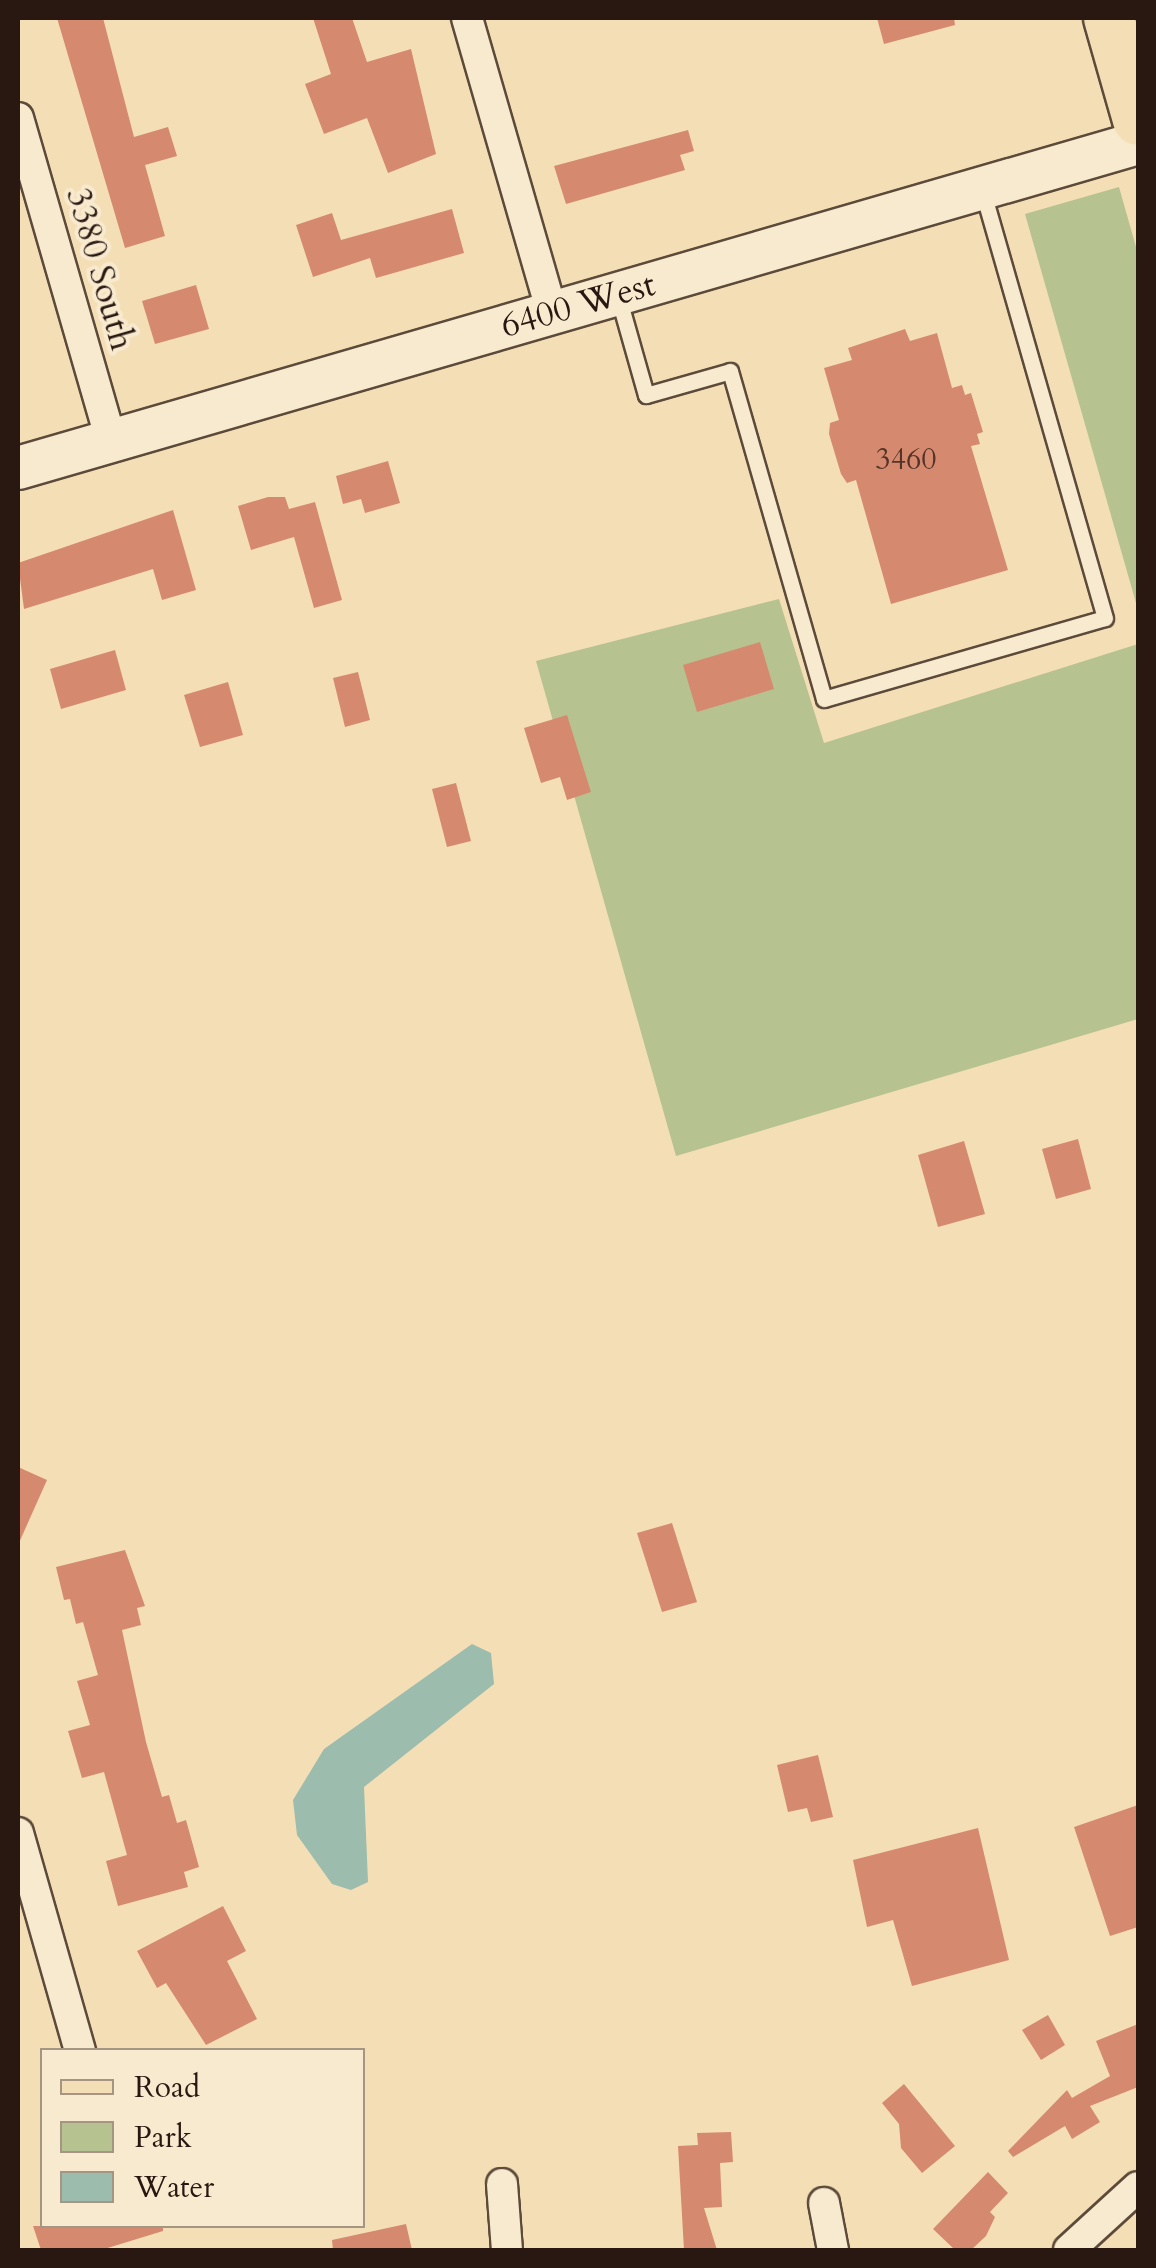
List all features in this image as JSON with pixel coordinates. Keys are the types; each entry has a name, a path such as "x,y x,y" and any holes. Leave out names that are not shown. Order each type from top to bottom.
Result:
{"main road":[{"path":"1109,18 1138,120"}],"street":[{"path":"467,18 552,312"},
{"name":"3380 South","path":"18,118 110,440"},
{"name":"6400 West","path":"18,468 1138,142"},
{"path":"18,1834 79,2048"},
{"path":"502,2184 507,2250"},
{"path":"1070,2250 1138,2186"},
{"path":"824,2203 833,2250"}],"lane":[{"path":"617,294 646,395 730,371 824,698 1106,618 982,188"}],"green space":[{"path":"1119,187 1138,254 1138,610 1025,214"},
{"path":"779,599 824,743 1138,644 1138,1019 676,1156 536,661"}],"water":[{"path":"472,1644 491,1653 494,1684 364,1787 368,1882 351,1890 332,1884 297,1835 293,1800 324,1749"}],"building":[{"path":"57,18 103,18 134,137 168,127 177,156 145,165 165,236 125,248"},
{"path":"313,18 352,18 367,62 411,49 436,154 388,173 367,118 324,134 305,84 331,74"},
{"path":"877,18 954,18 955,25 884,44"},
{"path":"688,130 694,151 680,155 685,170 566,204 554,166"},
{"path":"452,209 464,253 376,278 370,258 313,277 296,225 332,213 341,240"},
{"path":"196,285 209,329 155,344 142,301"},
{"path":"905,329 910,341 937,333 952,388 962,385 965,395 971,393 983,432 977,434 980,444 971,446 1008,570 891,604 856,480 847,483 841,474 829,434 830,423 839,420 824,368 852,360 848,348"},
{"path":"388,461 400,503 365,513 361,499 343,504 336,476"},
{"path":"268,497 285,497 289,509 315,502 342,600 314,608 294,537 251,550 238,506"},
{"path":"173,510 196,590 162,600 153,569 24,609 18,563"},
{"path":"760,642 774,689 697,712 683,665"},
{"path":"115,650 126,690 61,709 50,669"},
{"path":"358,672 370,720 345,727 333,678"},
{"path":"228,682 243,735 200,747 184,695"},
{"path":"567,715 591,792 567,800 560,777 541,783 524,728"},
{"path":"456,783 471,841 447,847 432,789"},
{"path":"1078,1139 1091,1189 1056,1199 1042,1149"},
{"path":"964,1141 985,1214 938,1227 918,1155"},
{"path":"18,1467 47,1480 18,1545"},
{"path":"672,1523 697,1602 662,1612 637,1533"},
{"path":"125,1550 145,1606 137,1608 141,1625 122,1630 146,1742 162,1797 169,1795 177,1823 186,1820 199,1867 184,1872 188,1887 118,1906 106,1861 127,1855 104,1772 82,1778 68,1731 90,1725 77,1681 98,1675 83,1622 76,1624 70,1599 64,1600 56,1567"},
{"path":"818,1755 833,1817 811,1822 807,1808 788,1812 777,1765"},
{"path":"1138,1805 1138,1927 1110,1936 1074,1827"},
{"path":"978,1828 1009,1960 912,1986 893,1920 867,1927 853,1860"},
{"path":"223,1906 246,1951 227,1961 257,2019 206,2045 166,1983 157,1988 137,1951"},
{"path":"1048,2015 1065,2045 1041,2060 1022,2030"},
{"path":"1138,2024 1138,2087 1090,2106 1100,2122 1072,2139 1065,2126 1013,2157 1008,2151 1067,2090 1072,2098 1110,2076 1096,2041"},
{"path":"904,2084 955,2146 922,2173 901,2148 899,2124 882,2103"},
{"path":"731,2132 733,2162 720,2163 722,2207 704,2208 717,2250 684,2250 678,2146 698,2145 697,2133"},
{"path":"988,2172 1008,2193 990,2212 995,2217 986,2236 971,2250 955,2250 933,2229"},
{"path":"406,2224 412,2250 333,2250 332,2240"},
{"path":"33,2226 163,2228 101,2250 41,2250"}]}
